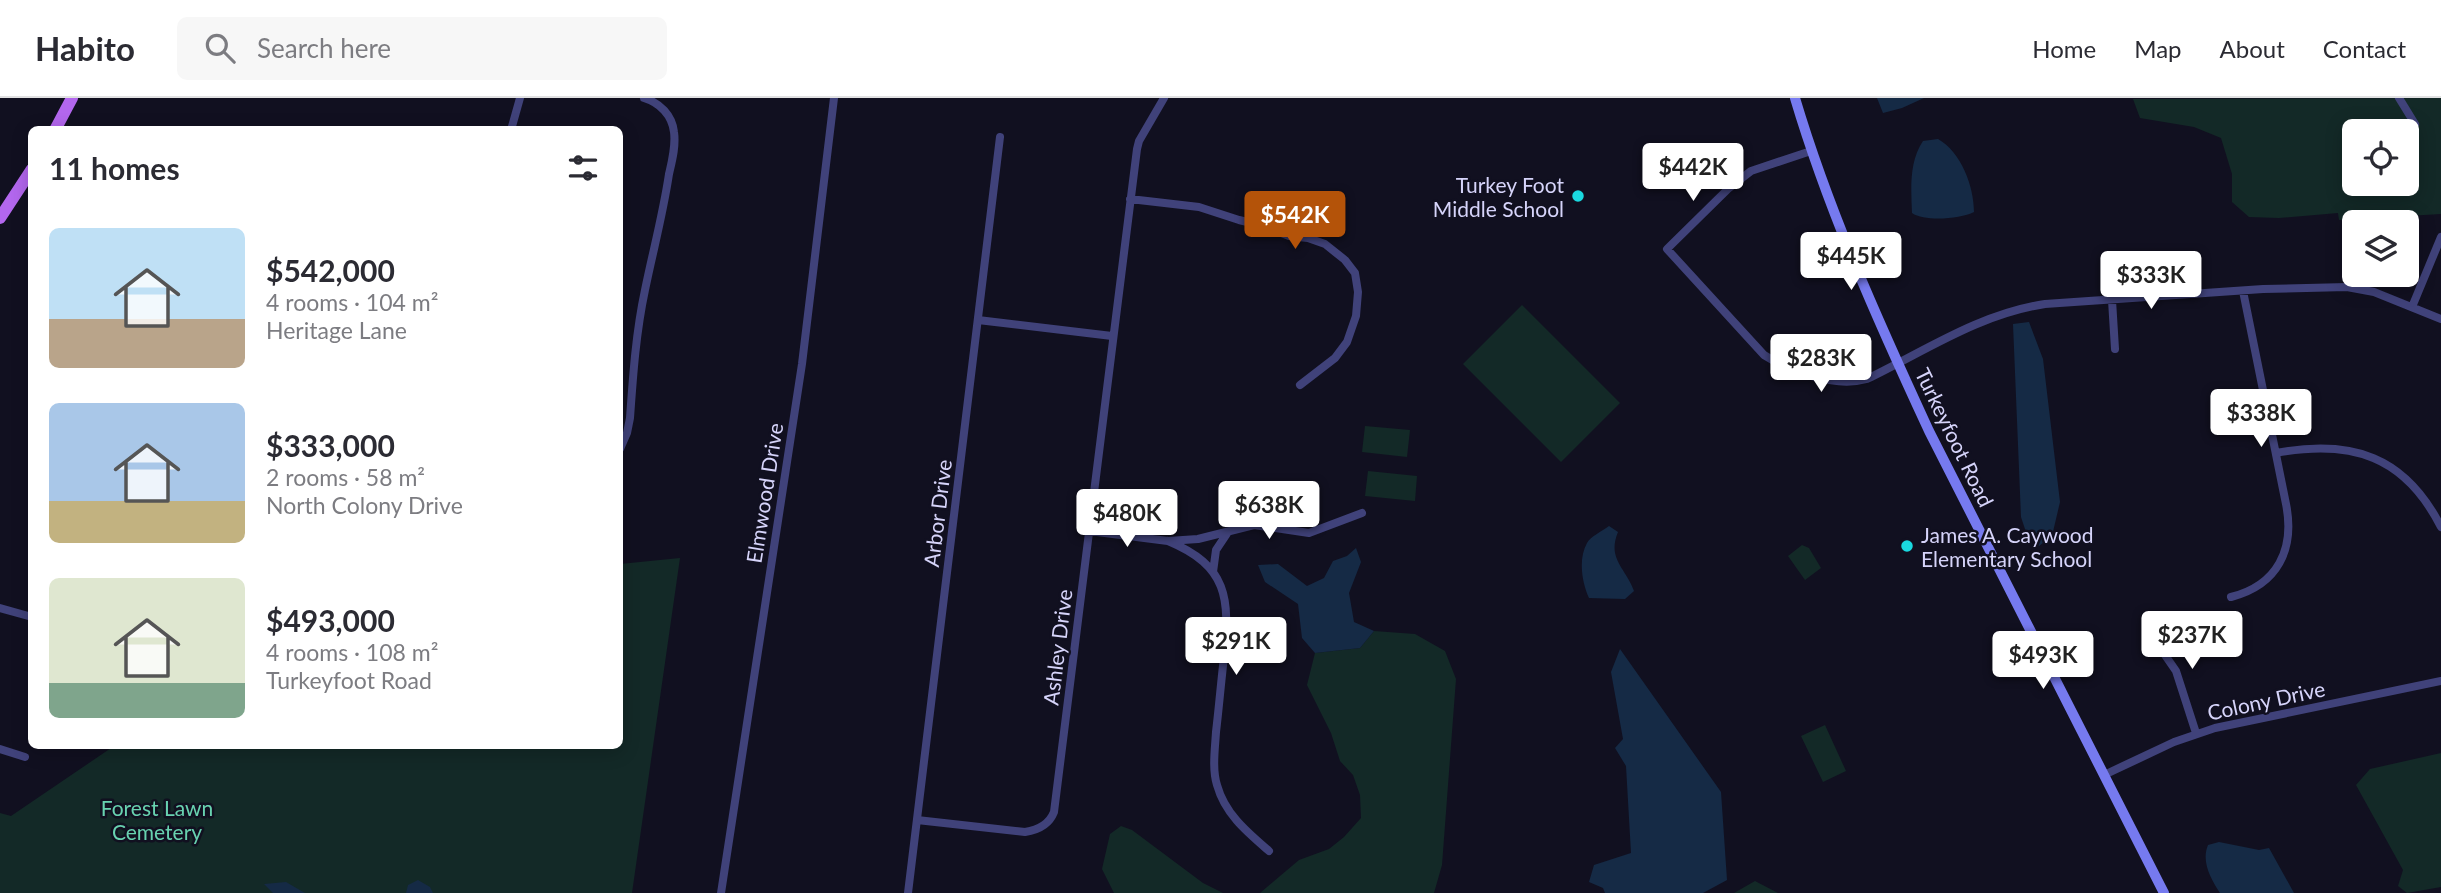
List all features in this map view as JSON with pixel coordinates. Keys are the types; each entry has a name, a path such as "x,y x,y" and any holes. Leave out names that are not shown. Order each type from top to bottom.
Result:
{"main road":[{"path":"57,126 72,98"},
{"name":"Turkeyfoot Road","path":"1795,98 1811,151 1897,362 1929,431 2164,893"},
{"path":"0,218 28,175"}],"street":[{"path":"512,126 520,98"},
{"path":"623,442 630,418 639,326 660,230 674,144 669,116 656,103 644,98"},
{"name":"Elmwood Drive","path":"721,893 800,378 834,98"},
{"name":"Ashley Drive","path":"917,820 1025,832 1041,827 1051,818 1056,801 1112,336 1139,141 1164,98"},
{"path":"2399,98 2412,119"},
{"name":"Arbor Drive","path":"908,893 1000,137"},
{"path":"1811,151 1751,171 1729,188 1667,248 1764,355 1781,366 1828,381 1848,384 1867,379 1988,318 2020,308 2243,290 2347,287 2374,292 2441,319"},
{"path":"1130,199 1199,207 1289,236 1308,238 1325,244 1345,260 1355,273 1358,292 1356,316 1347,342 1335,358 1300,385"},
{"path":"2412,307 2441,237"},
{"path":"2231,597 2248,592 2266,580 2284,554 2290,525 2243,290"},
{"path":"2112,300 2115,349"},
{"path":"978,320 1112,336"},
{"path":"2276,453 2301,448 2336,448 2378,460 2414,486 2432,509 2441,527"},
{"path":"1089,531 1168,541 1198,539 1261,525 1309,533 1362,513"},
{"path":"1213,572 1216,550 1228,532"},
{"path":"1168,541 1199,556 1213,572 1224,593 1228,621 1215,744 1215,776 1222,798 1238,825 1269,851"},
{"path":"0,608 28,616"},
{"path":"2147,629 2176,671 2196,733"},
{"name":"Colony Drive","path":"2105,775 2196,733 2441,681"},
{"path":"0,749 25,757"}],"green space":[{"path":"2441,98 2441,214 2419,215 2419,210 2342,210 2342,220 2339,220 2338,213 2279,218 2249,217 2232,202 2232,174 2221,138 2194,127 2140,118 2133,99"},
{"path":"1522,305 1620,403 1561,462 1463,364"},
{"path":"1365,426 1410,430 1407,457 1362,452"},
{"path":"1368,471 1417,476 1415,501 1365,496"},
{"path":"1802,545 1809,548 1821,568 1805,580 1788,556"},
{"name":"Forest Lawn Cemetery","path":"680,558 632,893 0,893 0,813 11,816 110,749 623,749 623,564"},
{"path":"1374,631 1415,634 1445,651 1456,679 1442,865 1434,893 1260,893 1299,860 1329,849 1361,818 1360,795 1353,775 1340,761 1331,733 1307,685 1315,653 1360,648"},
{"path":"1825,725 1846,771 1823,782 1801,736"},
{"path":"2441,753 2441,887 2407,893 2398,886 2403,870 2356,785 2370,769"},
{"path":"1121,826 1132,830 1203,883 1223,893 1114,893 1102,869 1110,834"},
{"path":"1755,881 1778,893 1734,893"}],"water":[{"path":"1877,98 1924,98 1883,113"},
{"path":"1938,139 1953,152 1965,171 1972,191 1974,212 1943,218 1925,218 1912,213 1912,176 1918,149 1923,141"},
{"path":"2029,322 2043,359 2060,502 2052,536 2039,546 2027,535 2021,517 2013,324"},
{"path":"1609,526 1618,532 1615,541 1616,556 1634,591 1625,599 1589,598 1584,585 1584,549 1591,539"},
{"path":"1356,548 1361,562 1349,593 1354,622 1374,631 1360,648 1315,653 1302,638 1298,604 1265,582 1258,565 1278,564 1307,586 1324,578 1333,561 1347,556"},
{"path":"1620,649 1721,792 1727,880 1703,893 1605,893 1603,888 1589,882 1594,865 1631,853 1626,766 1615,748 1623,739 1611,672"},
{"path":"2219,842 2259,850 2269,848 2294,893 2220,893 2206,864 2208,845"},
{"path":"418,880 430,887 433,893 406,893 408,885"},
{"path":"286,882 305,893 273,893 264,884"}],"place":[{"name":"Turkey Foot Middle School","path":"1578,196"},
{"name":"James A. Caywood Elementary School","path":"1907,546"}]}
